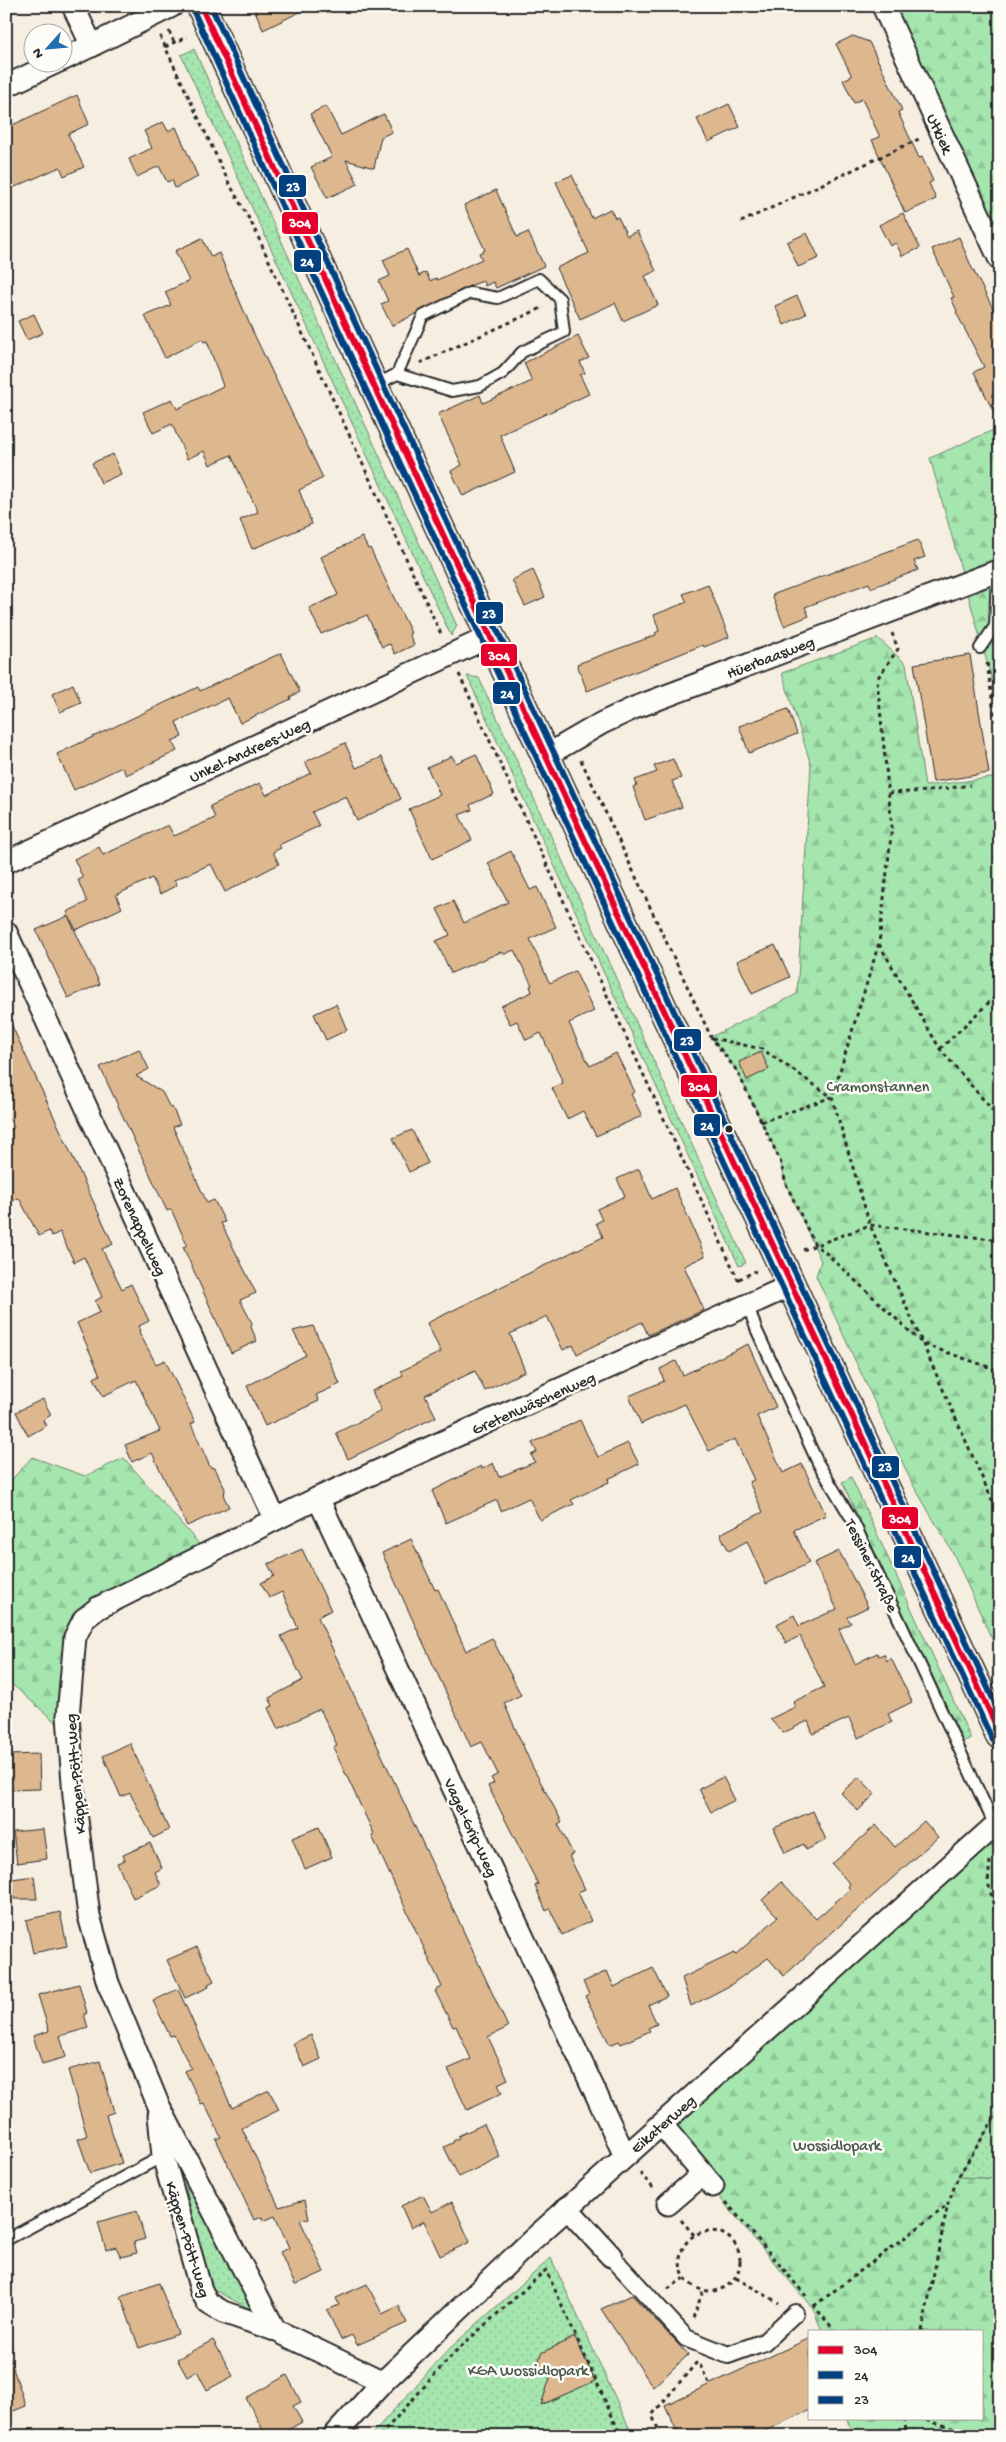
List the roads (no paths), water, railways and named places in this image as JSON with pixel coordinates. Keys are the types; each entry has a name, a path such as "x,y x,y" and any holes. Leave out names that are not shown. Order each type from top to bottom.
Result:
{"main road":[{"path":"201,6 386,380 491,636 1000,1735"}],"street":[{"path":"73,6 92,46"},
{"path":"72,55 172,6"},
{"name":"Utkiek","path":"883,6 1000,260"},
{"path":"6,86 36,72"},
{"name":"Hüerbaasweg","path":"547,755 634,708 999,571"},
{"name":"Unkel-Andrees-Weg","path":"6,862 491,636"},
{"name":"Zorenappelweg","path":"6,932 275,1519"},
{"name":"Gretenwäschenweg","path":"275,1519 792,1285"},
{"name":"Vagel-Grip-Weg","path":"318,1498 625,2156"},
{"name":"Käppen-Pött-Weg","path":"275,1519 98,1608 84,1619 75,1637 68,1716 74,1796 89,1916 108,1983 158,2104 275,2330"},
{"name":"Eikaterweg","path":"334,2436 383,2382 567,2208 992,1835"},
{"name":"Käppen-Pött-Weg","path":"158,2104 163,2156 201,2290 208,2303 223,2312 275,2330 383,2382"},
{"path":"662,2125 708,2180 668,2204"},
{"path":"567,2208 686,2338 728,2355 764,2342 795,2313"}],"lane":[{"path":"539,279 560,299 564,332 522,352 503,373 480,386 452,391 386,380 423,316 470,293 498,298 539,279"},
{"path":"982,645 996,626 999,571"},
{"name":"Tessiner Straße","path":"748,1306 757,1331 818,1462 854,1523 992,1835"},
{"path":"6,2240 163,2156"}],"park label":[{"name":"Cramonstannen","path":"878,1085"},
{"name":"Wossidlopark","path":"837,2144"},
{"name":"KGA Wossidlopark","path":"528,2369"}]}
